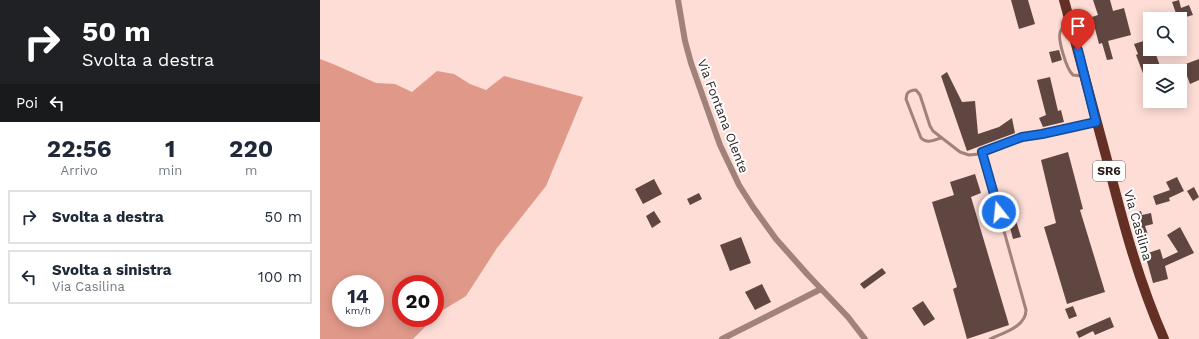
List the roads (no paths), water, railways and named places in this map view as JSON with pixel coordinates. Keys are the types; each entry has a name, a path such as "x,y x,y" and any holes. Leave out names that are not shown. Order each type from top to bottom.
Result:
{"main road":[{"name":"Via Casilina","path":"1064,0 1138,276 1164,339"}],"street":[{"name":"Via Fontana Olente","path":"678,0 689,58 718,140 736,179 750,203 768,228 821,289 848,317 865,339"},
{"path":"722,339 821,289"}],"lane":[{"path":"1071,24 1063,28 1060,34 1067,67 1073,75 1084,76"},
{"path":"941,138 929,141 921,138 906,99 906,94 908,92 913,90 918,92 933,131 960,152 967,154 982,152 1022,137 1096,122"},
{"path":"982,152 1026,310 1026,314 1022,322 990,339"}]}
